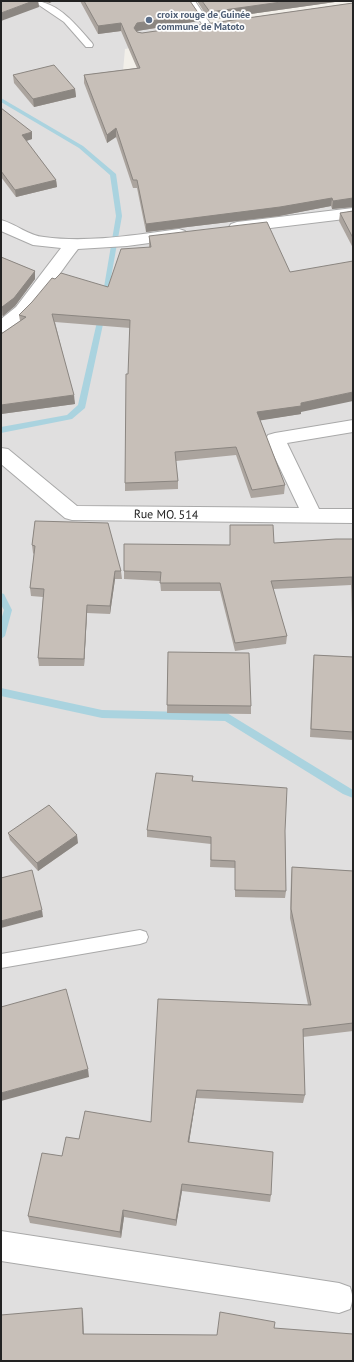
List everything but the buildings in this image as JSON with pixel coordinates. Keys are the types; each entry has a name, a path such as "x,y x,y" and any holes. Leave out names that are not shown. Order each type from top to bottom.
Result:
{"street":[{"path":"192,27 222,23"},
{"path":"221,229 353,213"},
{"path":"1,225 39,242 73,244 100,243 198,232"},
{"path":"1,328 22,311 73,244"},
{"path":"312,515 275,439 353,426"},
{"name":"Rue MO. 514","path":"1,454 72,513 353,516"},
{"path":"1,1246 339,1298"}],"lane":[{"path":"37,1 67,20 88,45"},
{"path":"191,1 207,25"},
{"path":"1,961 140,937"}],"shaded area":[{"path":"1,1 187,1 202,22 224,29 125,49 123,71 353,63 353,1361 1,1361"}],"waterway":[{"path":"1,100 81,147 113,174 119,216 105,299"},
{"path":"1,430 69,417 82,406 101,315"},
{"path":"1,596 8,610 1,636"},
{"path":"1,692 102,714 227,717 353,794"}],"place":[{"name":"croix rouge de Guinée commune de Matoto","path":"149,20"}]}
